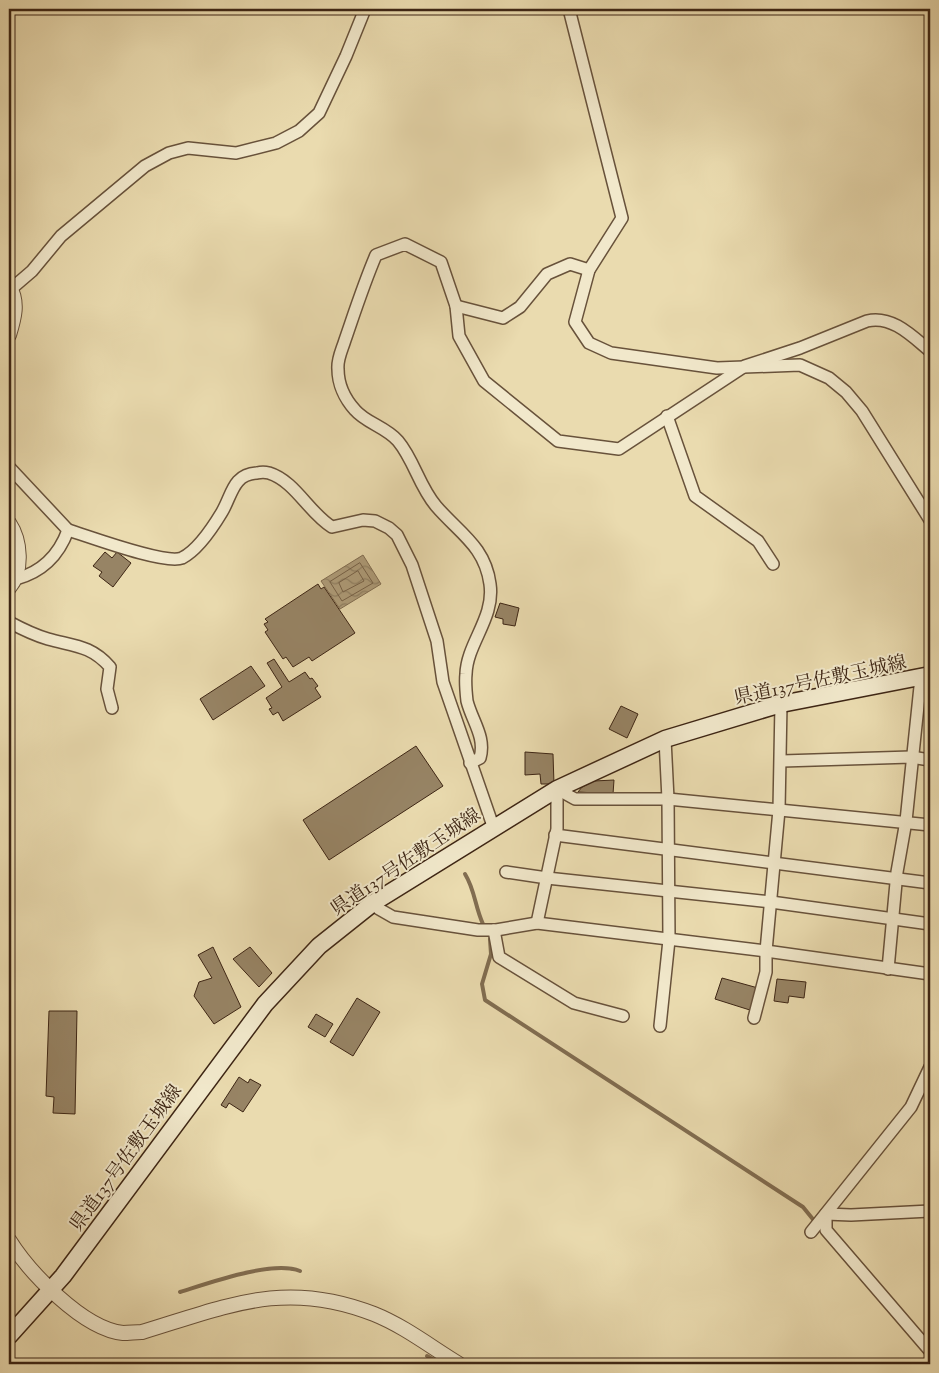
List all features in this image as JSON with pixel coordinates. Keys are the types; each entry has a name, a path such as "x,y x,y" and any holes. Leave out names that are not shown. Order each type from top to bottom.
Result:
{"main road":[{"name":"県道137号佐敷玉城線","path":"9,1335 52,1289 264,1004 319,946 373,903 493,826 557,788 665,739 781,704 926,676"}],"street":[{"path":"9,335 15,310 10,288 32,271 61,236 145,166 169,153 188,148 236,153 276,143 299,130 319,114 365,9"},
{"path":"569,9 622,218 589,270 575,322 590,343 611,354 717,368 800,365 829,378 846,392 881,440 930,520"},
{"path":"470,763 480,758 482,740 468,702 466,668 486,620 490,603 491,586 485,561 476,547 435,505 414,466 396,439 357,412 348,402 340,385 339,356 359,295 376,255 405,244 441,262 456,306 459,336 484,381 558,441 619,449 745,366 875,320 888,321 897,325 930,351"},
{"path":"456,306 502,318 520,307 547,274 570,264 589,270"},
{"path":"667,416 695,496 758,541 773,564"},
{"path":"9,467 68,530 149,555 169,559 182,558 209,531 223,510 237,481 249,473 267,472 281,479 318,518 332,526 363,520 375,521 389,528 397,535 412,565 437,641 443,682 493,826"},
{"path":"9,523 17,540 18,554 12,584"},
{"path":"12,584 41,569 56,554 68,530"},
{"path":"9,622 43,637 77,644 105,661 110,667 107,689 112,708"},
{"path":"888,969 896,879 906,821 911,757 926,676"},
{"path":"754,1018 766,972 766,951 782,760 781,704"},
{"path":"660,1026 669,940 668,799 665,739"},
{"path":"782,760 911,757 930,760"},
{"path":"557,788 574,799 668,799 906,821 930,825"},
{"path":"538,923 555,835 557,788"},
{"path":"555,835 930,883"},
{"path":"506,872 668,892 771,902 930,924"},
{"path":"373,903 379,910 393,917 478,930 494,930 538,923 766,951 930,974"},
{"path":"494,930 499,957 574,1003 623,1016"},
{"path":"811,1232 911,1107 930,1067"},
{"path":"826,1214 851,1215 930,1211"},
{"path":"826,1214 826,1230 930,1351"},
{"path":"9,1240 24,1261 78,1313 101,1326 122,1333 142,1332 262,1298 292,1296 328,1300 374,1314 459,1364"}],"water":[{"path":"363,555 381,584 340,609 321,581"}],"building":[{"path":"105,552 112,558 117,552 131,563 113,587 99,576 102,572 93,566"},
{"path":"318,584 321,589 324,587 355,633 312,661 309,657 293,667 286,657 283,659 265,632 268,630 264,624 268,622 265,619"},
{"path":"500,603 519,608 515,626 503,624 503,619 495,617"},
{"path":"274,659 289,682 305,672 318,686 315,688 321,697 283,721 278,712 273,715 269,709 272,708 266,698 282,687 267,663"},
{"path":"251,666 265,686 213,720 200,699"},
{"path":"621,706 638,714 627,738 609,729"},
{"path":"416,746 443,786 329,860 303,820"},
{"path":"525,752 553,754 554,784 541,784 540,774 525,775"},
{"path":"614,780 613,794 578,792 582,787 594,781"},
{"path":"213,947 241,1007 214,1024 194,996 199,982 212,978 198,955"},
{"path":"250,947 272,973 259,987 233,959"},
{"path":"722,978 758,988 753,1011 715,999"},
{"path":"777,979 806,982 804,998 789,996 788,1003 774,1001"},
{"path":"357,998 380,1012 353,1056 330,1042"},
{"path":"49,1011 77,1011 75,1114 53,1113 54,1097 46,1096"},
{"path":"316,1014 333,1024 325,1037 308,1027"},
{"path":"239,1077 248,1083 250,1079 261,1085 243,1112 229,1103 226,1108 221,1105"}],"waterway":[{"path":"465,874 471,886 483,924"},
{"path":"490,939 491,954 482,984 485,1000 803,1207 816,1223"},
{"path":"180,1292 223,1278 257,1270 288,1268 300,1271"},
{"path":"427,1356 441,1364"}]}
